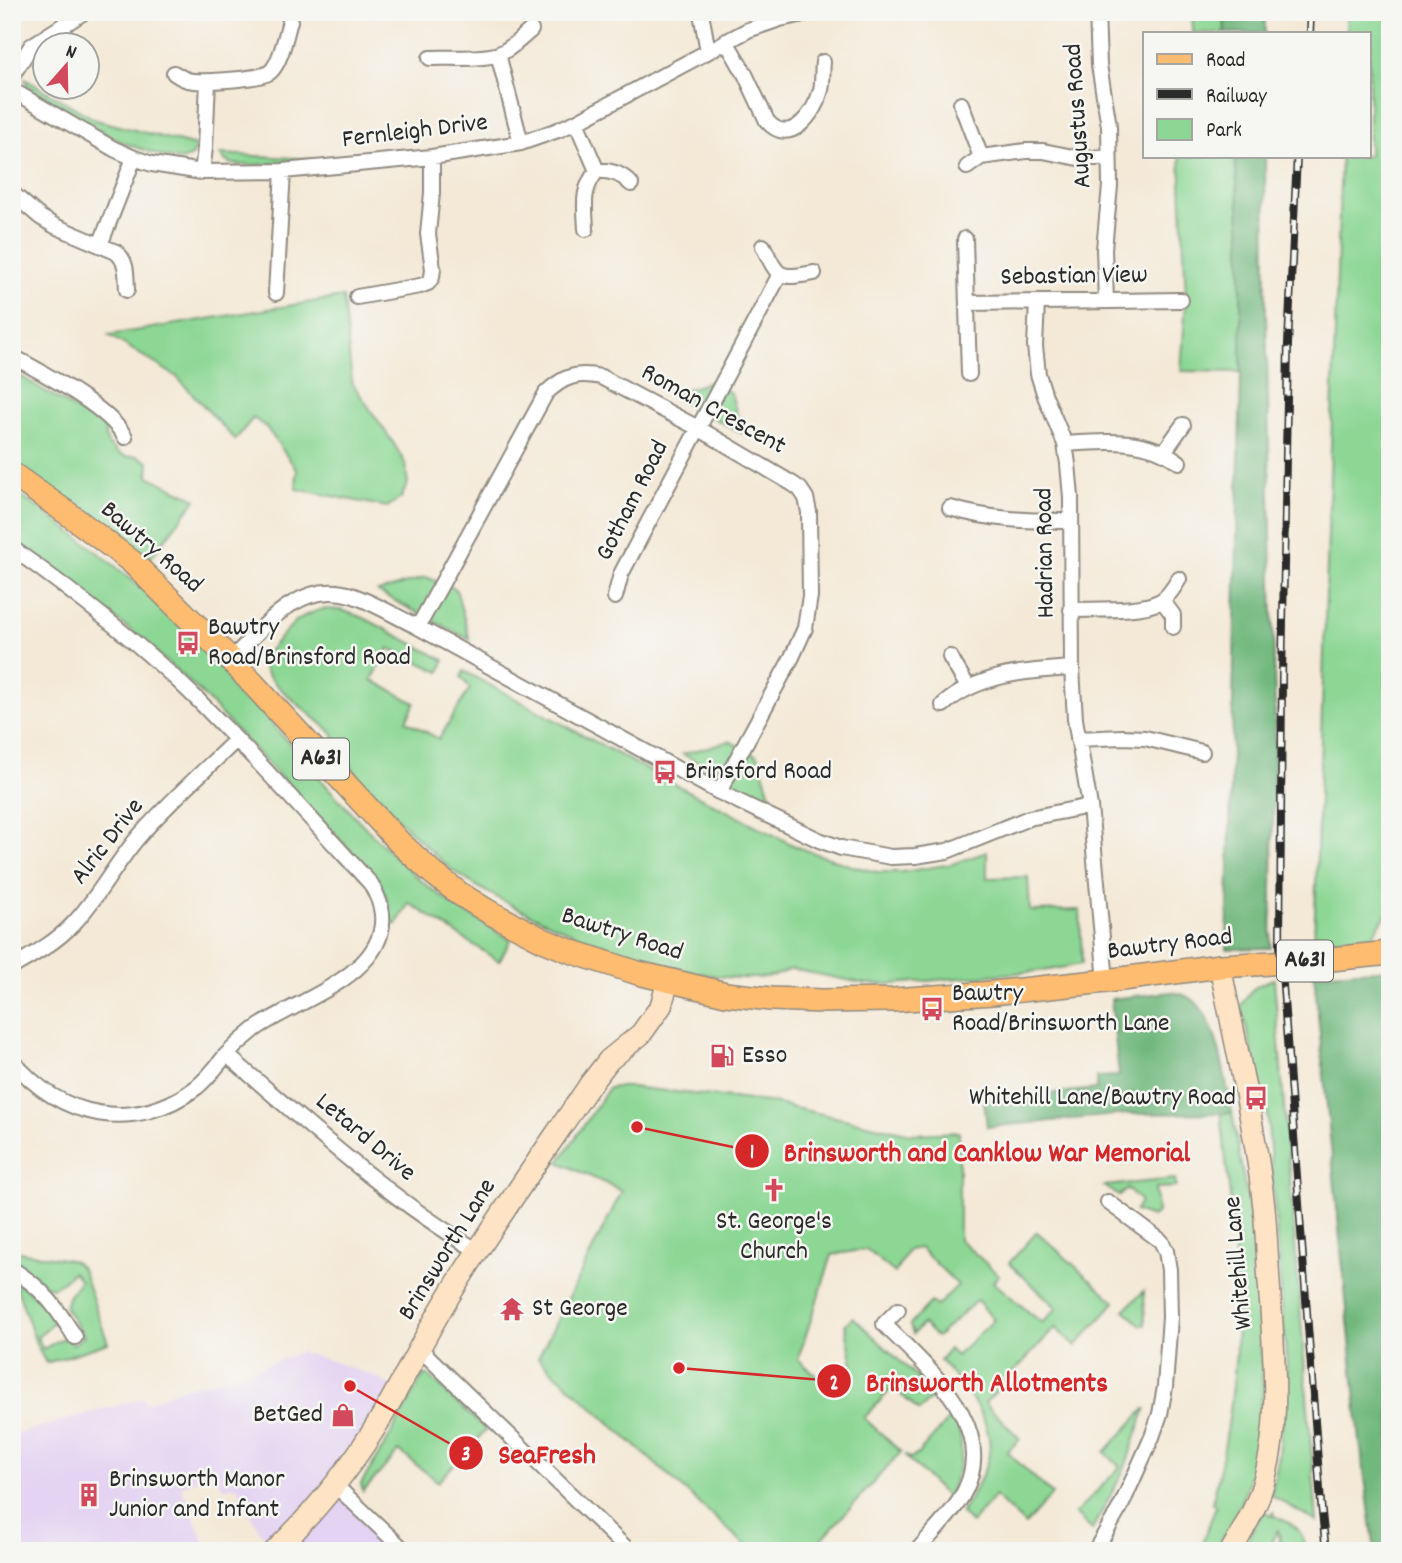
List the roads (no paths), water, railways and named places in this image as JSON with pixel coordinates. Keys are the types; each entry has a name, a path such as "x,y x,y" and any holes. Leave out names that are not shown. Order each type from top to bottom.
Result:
{"main road":[{"name":"Bawtry Road","path":"12,474 132,562 230,660 400,843 434,874 489,912 543,940 616,966 726,994 771,999 893,1000 1106,981 1220,965 1321,960 1390,953"}],"street":[{"path":"12,76 31,46 84,12"},
{"name":"Fernleigh Drive","path":"12,90 114,149 152,164 202,172 284,172 432,157 521,143 576,122 748,30 814,12"},
{"name":"Augustus Road","path":"1097,12 1099,65 1109,126 1110,186 1104,249 1106,300"},
{"path":"701,13 708,51"},
{"path":"174,73 192,81 269,74 275,65 290,21"},
{"path":"430,58 498,54 531,30"},
{"path":"726,41 767,121 778,130 787,131 797,127 811,115 822,88 823,62"},
{"path":"498,54 521,143"},
{"path":"202,172 208,81"},
{"path":"961,104 981,157"},
{"path":"576,122 597,171"},
{"path":"967,167 981,157 1026,150 1078,158 1109,159"},
{"path":"357,297 420,286 428,283 432,277 428,234 432,157"},
{"path":"100,245 134,158"},
{"path":"586,229 584,197 590,179 597,171 615,173 631,184"},
{"path":"276,293 284,172"},
{"path":"12,193 32,211 55,226 123,257 127,290"},
{"name":"Sebastian View","path":"965,239 969,374"},
{"path":"763,246 775,270 780,274 788,277 814,273"},
{"name":"Gotham Road","path":"615,597 621,574 780,274"},
{"name":"Sebastian View","path":"967,303 1181,300"},
{"name":"Hadrian Road","path":"1037,302 1035,346 1038,374 1065,444 1070,498 1075,719 1090,806 1106,981"},
{"path":"12,356 83,398 118,425 125,437"},
{"name":"Roman Crescent","path":"418,627 546,393 556,383 570,376 585,374 601,377 698,428 800,489 806,498 809,512 810,596 805,628 719,792"},
{"path":"1164,452 1183,425"},
{"path":"1065,444 1101,441 1136,443 1164,452 1179,462"},
{"path":"950,508 1022,521 1070,521"},
{"path":"12,548 83,601 194,696 371,884 382,914 381,930 373,948 348,976 259,1026 244,1037 200,1084 182,1097 146,1113 127,1116 88,1111 69,1104 37,1085 12,1060"},
{"path":"1071,610 1148,605 1162,600 1172,591 1179,579"},
{"path":"230,660 278,613 305,597 335,592 351,595 418,627 719,792 819,840 850,850 891,857 947,851 1029,818 1090,806"},
{"path":"1162,600 1173,615 1174,627"},
{"path":"950,657 968,688"},
{"path":"943,705 956,694 989,681 1027,671 1072,668"},
{"path":"1078,740 1145,738 1202,752"},
{"name":"Alric Drive","path":"12,967 71,927 140,835 236,740"},
{"name":"Whitehill Lane","path":"1220,965 1264,1208 1276,1396 1274,1428 1261,1489 1247,1523 1231,1551"},
{"name":"Brinsworth Lane","path":"275,1551 317,1508 358,1454 478,1251 590,1083 609,1060 641,1034 661,1006 668,981"},
{"name":"Letard Drive","path":"227,1055 378,1183 415,1211 478,1251"},
{"path":"1095,1551 1121,1506 1155,1428 1165,1387 1170,1317 1169,1270 1166,1251 1161,1241 1108,1202"},
{"path":"12,1269 39,1288 56,1307 75,1337"},
{"path":"898,1310 884,1324 952,1396 964,1416 973,1450 969,1482 959,1501 917,1551"},
{"path":"420,1349 629,1551"},
{"path":"335,1485 405,1551"}],"railway":[{"path":"1310,32 1311,12"},
{"path":"1297,158 1288,344 1280,945 1326,1551"}],"place":[{"name":"Bawtry Road/Brinsford Road","path":"188,643"},
{"name":"Brinsford Road","path":"665,772"},
{"name":"Bawtry Road/Brinsworth Lane","path":"932,1009"},
{"name":"Esso","path":"722,1056"},
{"name":"Whitehill Lane/Bawtry Road","path":"1256,1098"},
{"name":"Brinsworth and Canklow War Memorial","path":"637,1127"},
{"name":"St. George's Church","path":"774,1190"},
{"name":"St George","path":"512,1309"},
{"name":"Brinsworth Allotments","path":"679,1368"},
{"name":"SeaFresh","path":"350,1386"},
{"name":"BetGed","path":"343,1415"},
{"name":"Brinsworth Manor Junior and Infant","path":"89,1495"}]}
